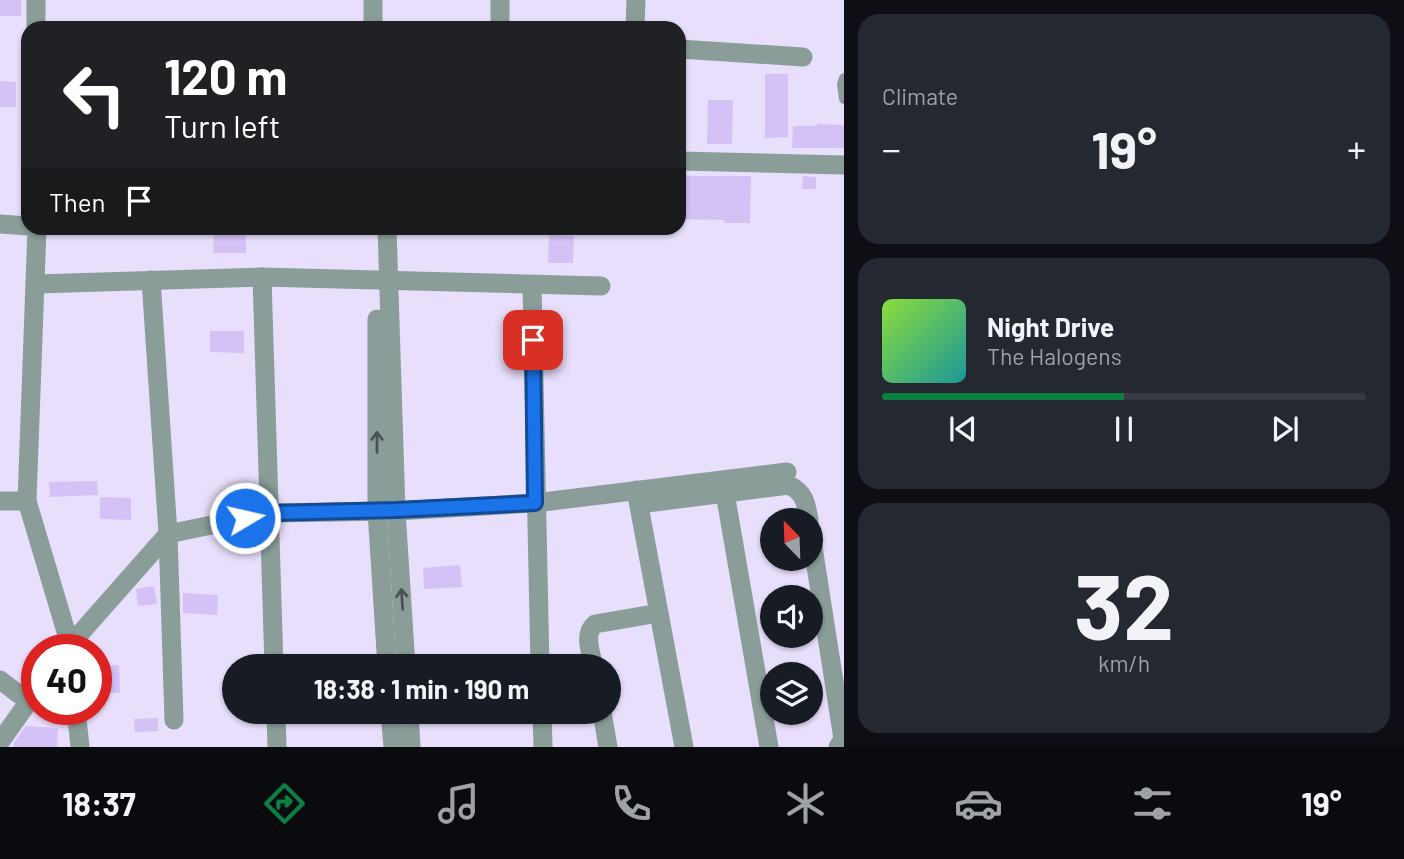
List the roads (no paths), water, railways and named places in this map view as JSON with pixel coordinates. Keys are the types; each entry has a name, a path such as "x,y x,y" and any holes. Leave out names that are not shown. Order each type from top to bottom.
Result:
{"street":[{"path":"36,0 36,21"},
{"path":"373,0 373,21"},
{"path":"384,0 384,21"},
{"path":"500,0 500,21"},
{"path":"635,21 636,0"},
{"path":"686,50 803,57"},
{"path":"686,161 844,165"},
{"path":"0,224 21,226"},
{"path":"37,235 27,501 65,634"},
{"path":"377,235 382,281 387,654"},
{"path":"382,281 386,235"},
{"path":"36,284 262,277 601,286"},
{"path":"262,277 274,654"},
{"path":"151,280 168,534 174,720"},
{"path":"532,286 541,654"},
{"path":"637,497 787,472"},
{"path":"81,634 168,534 270,513 386,511 725,493 789,485 799,490 806,498 807,508"},
{"path":"725,493 769,747"},
{"path":"637,497 684,747"},
{"path":"0,501 27,501"},
{"path":"386,511 404,654"},
{"path":"817,571 843,739 838,747"},
{"path":"592,654 588,635 595,624 659,613"},
{"path":"0,680 21,690"},
{"path":"0,742 21,713"},
{"path":"276,724 277,747"},
{"path":"391,724 393,747"},
{"path":"410,724 411,747"},
{"path":"542,724 543,747"},
{"path":"604,724 608,747"},
{"path":"78,725 80,747"}],"lane":[{"path":"844,78 844,99"}]}
